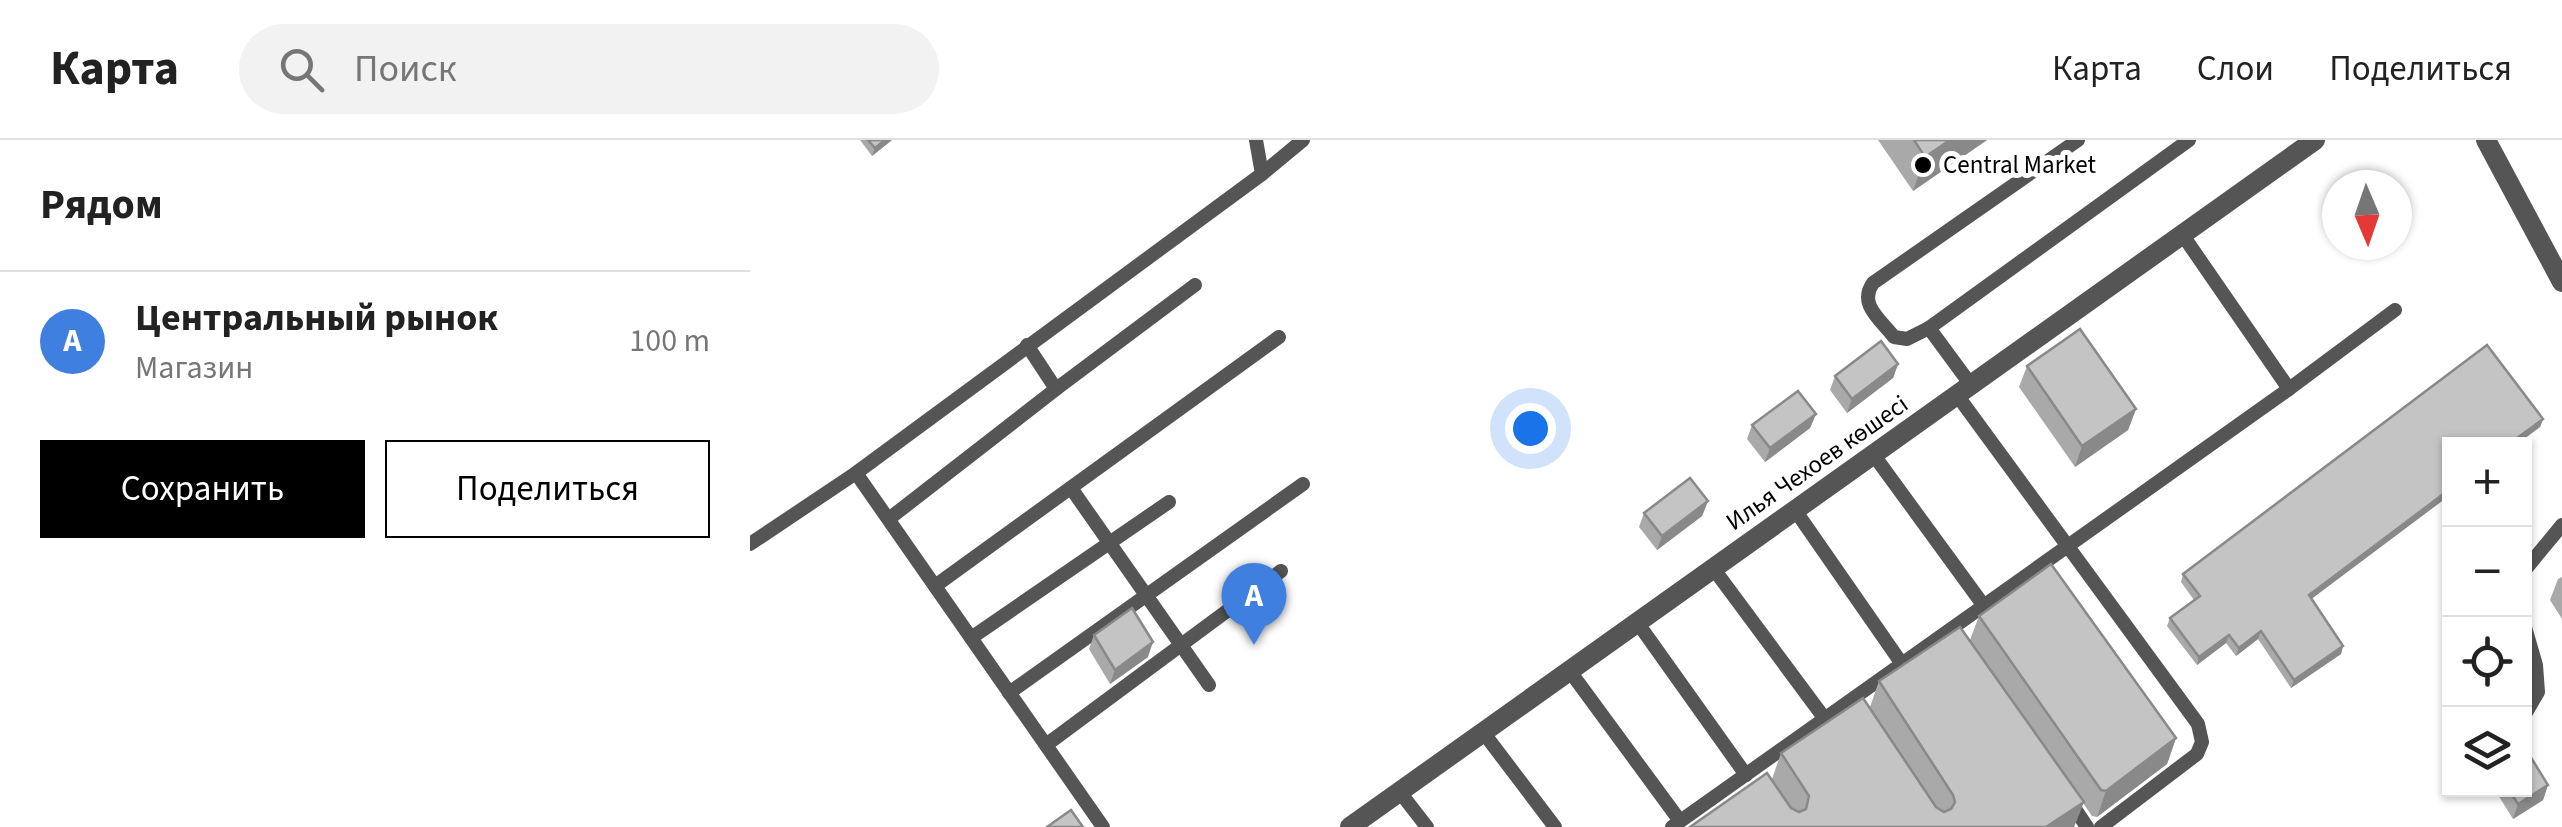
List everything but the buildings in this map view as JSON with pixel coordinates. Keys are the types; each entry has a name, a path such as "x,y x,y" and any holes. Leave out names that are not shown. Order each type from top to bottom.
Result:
{"street":[{"path":"2486,140 2562,282"},
{"name":"Илья Чехоев көшесі","path":"1350,827 2308,143"}],"lane":[{"path":"1256,140 1262,174"},
{"path":"750,544 856,472 1303,140"},
{"path":"2078,140 1873,283 1866,293 1866,302 1894,337 1907,339 1929,328 2188,140"},
{"path":"2182,234 2289,389"},
{"path":"890,518 1195,285"},
{"path":"1569,670 1676,824 2395,310"},
{"path":"1929,328 1964,390 2066,546 2198,724 2202,742 2197,754 2101,827"},
{"path":"935,586 1279,337"},
{"path":"1027,345 1056,389"},
{"path":"1873,454 1984,606"},
{"path":"856,472 1102,827"},
{"path":"1009,693 1303,484"},
{"path":"1071,488 1210,684"},
{"path":"971,638 1169,502"},
{"path":"1796,510 1902,664"},
{"path":"2532,561 2562,525"},
{"path":"1713,568 1825,718"},
{"path":"1046,746 1281,571"},
{"path":"1638,622 1749,772 1762,784"},
{"path":"1949,631 1960,646"},
{"path":"2532,651 2538,692 2532,702"},
{"path":"1850,700 1861,716"},
{"path":"1483,732 1555,827"},
{"path":"1400,792 1427,827"},
{"path":"2066,797 2088,827"}],"place":[{"name":"Central Market","path":"1923,165"},
{"name":"Центральный рынок","path":"1254,645"}]}
